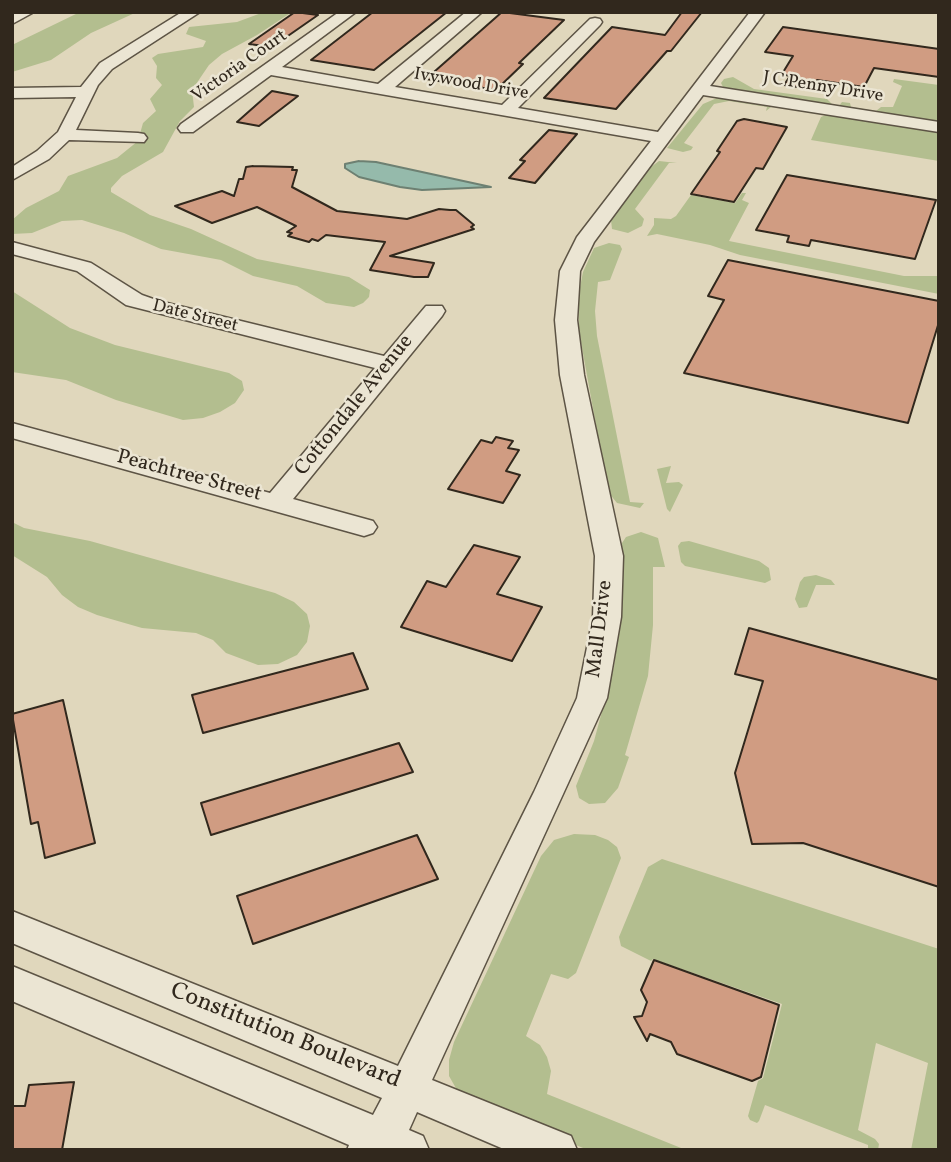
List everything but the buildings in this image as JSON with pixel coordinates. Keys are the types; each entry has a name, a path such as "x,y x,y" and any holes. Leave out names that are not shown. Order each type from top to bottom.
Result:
{"street":[{"path":"12,20 27,12"},
{"path":"12,175 43,155 65,135 96,75 106,66 193,12"},
{"name":"Victoria Court","path":"187,128 349,12"},
{"path":"382,89 475,12"},
{"name":"Mall Drive","path":"385,1147 408,1088 550,792 592,698 607,618 609,556 572,375 566,320 570,271 584,241 758,12"},
{"path":"506,110 595,22"},
{"name":"Ivywood Drive","path":"270,70 664,138"},
{"name":"J C Penny Drive","path":"701,90 939,127"},
{"path":"12,93 86,92"},
{"path":"65,135 138,138"},
{"name":"Date Street","path":"12,248 85,267 134,300 152,306 387,364"},
{"name":"Cottondale Avenue","path":"277,501 387,364 434,311"},
{"name":"Peachtree Street","path":"12,430 364,527"},
{"name":"Constitution Boulevard","path":"12,927 556,1150"},
{"path":"12,983 385,1147"}],"shaded area":[{"path":"80,12 137,12 91,33 51,60 12,72 12,45"},
{"path":"264,12 292,12 222,54 209,65 192,90 194,107 180,121 163,152 122,176 111,188 111,192 150,215 191,229 257,259 349,277 370,290 369,297 363,303 354,307 326,303 297,286 253,276 221,260 161,249 124,233 82,220 62,221 32,233 12,234 12,220 26,208 59,191 68,176 117,158 138,141 143,123 156,111 150,99 162,85 156,78 157,66 152,58 158,54 203,47 206,41 186,34 189,27 237,22"},
{"path":"733,77 754,89 827,99 832,104 723,87 721,83 724,79"},
{"path":"894,79 939,85 939,124 838,107 842,102 850,103 851,107 876,111 881,107 893,107 902,86 893,82"},
{"path":"717,98 771,107 766,111 767,107 729,101 714,104 684,143 693,147 691,150 683,152 667,148 703,104"},
{"path":"828,114 939,131 939,161 811,140 821,117"},
{"path":"659,161 677,163 669,163 635,209 644,219 642,226 628,233 612,229 611,220 651,167"},
{"path":"376,162 491,187 422,190 400,187 359,177 345,168 345,164"},
{"path":"742,193 746,193 742,200 749,203 729,241 904,276 939,276 939,294 740,255 710,245 657,234 647,236 654,225 654,218 671,219 676,216 691,195 735,203"},
{"path":"609,243 620,245 622,249 610,280 598,282 595,311 597,336 630,502 644,503 640,508 617,503 608,492 579,331 578,297 583,272 594,248"},
{"path":"12,291 70,328 115,345 229,373 242,381 244,390 235,403 220,412 203,418 183,420 116,400 66,380 12,372"},
{"path":"671,466 666,483 679,482 683,485 670,512 657,469"},
{"path":"12,522 24,528 90,541 275,593 294,602 307,614 310,626 307,642 297,655 278,664 258,665 226,653 213,640 196,633 142,628 97,615 78,607 62,595 47,577 12,555"},
{"path":"641,532 658,538 665,567 653,567 653,625 648,676 625,755 629,757 618,788 605,803 589,804 579,798 576,786 594,741 614,667 621,603 618,549 626,537"},
{"path":"689,541 759,561 769,568 771,580 765,583 685,566 681,562 678,546 681,542"},
{"path":"816,575 831,580 835,585 816,585 807,607 799,608 795,599 800,582 804,577"},
{"path":"574,834 595,835 608,840 617,847 621,858 576,973 568,979 551,974 526,1036 540,1045 547,1057 551,1071 547,1094 686,1150 588,1150 478,1105 457,1090 449,1076 449,1060 454,1042 541,856 554,840"},
{"path":"662,859 939,949 939,1150 911,1150 928,1063 876,1043 858,1130 875,1139 879,1144 878,1150 868,1150 868,1145 765,1105 757,1123 750,1120 748,1116 758,1081 763,1078 782,1004 653,959 651,961 621,946 619,937 648,867"}]}
